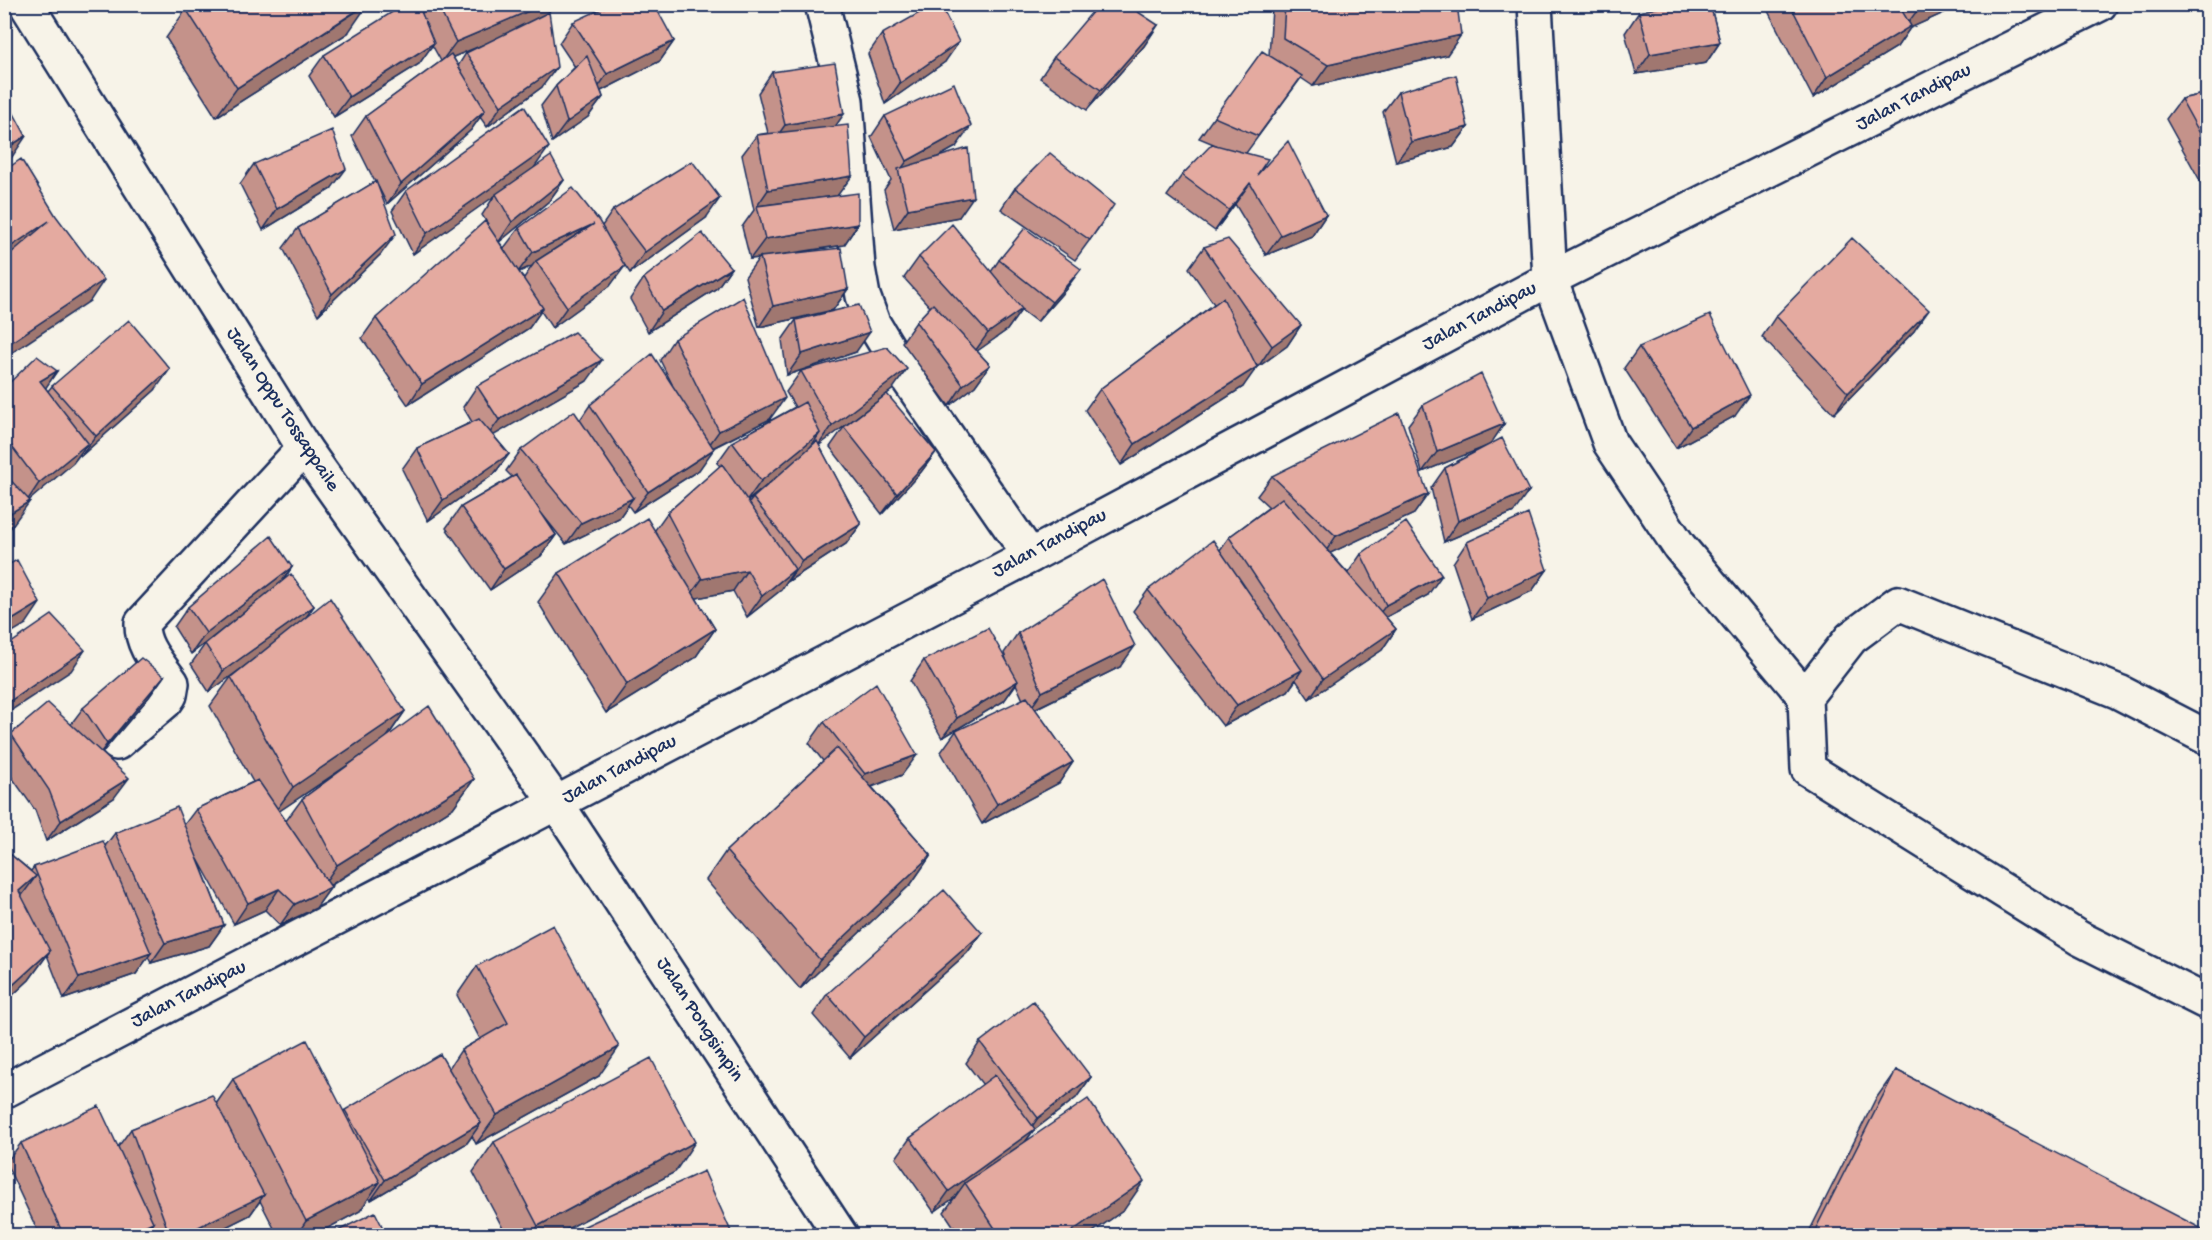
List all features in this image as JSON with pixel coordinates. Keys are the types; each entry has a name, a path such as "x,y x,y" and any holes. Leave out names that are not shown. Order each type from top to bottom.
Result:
{"street":[{"path":"822,4 846,101 858,268 866,305 873,323 899,366 1030,556"},
{"path":"1535,4 1550,279 1610,443 1679,546 1805,697 1808,769 2079,938 2208,1003"},
{"name":"Jalan Tandipau","path":"4,1091 1030,556 1550,279 2100,4"},
{"name":"Jalan Oppu Tossappaile","path":"27,5 304,448 557,804"},
{"path":"117,743 170,695 172,683 141,636 142,623 304,448"},
{"path":"1805,697 1851,638 1898,603 2119,692 2208,738"},
{"name":"Jalan Pongsimpin","path":"557,804 842,1236"}],"building":[{"path":"193,4 367,4 237,88 186,9"},
{"path":"405,4 418,4 434,43 349,97 324,55"},
{"path":"437,4 545,4 456,42"},
{"path":"612,4 654,4 674,41 607,74 573,22"},
{"path":"935,4 940,4 959,42 900,83 882,34"},
{"path":"1099,4 1126,4 1158,25 1101,90 1054,57"},
{"path":"1285,4 1457,4 1461,35 1328,65 1283,38"},
{"path":"1673,4 1710,4 1720,42 1650,54 1639,12"},
{"path":"1790,4 1898,4 1911,26 1827,77"},
{"path":"1911,4 1931,4 1916,12"},
{"path":"549,12 557,67 501,106 466,53"},
{"path":"1262,51 1302,76 1258,136 1214,117"},
{"path":"451,54 485,110 401,184 366,116"},
{"path":"587,56 603,97 567,122 556,86"},
{"path":"835,63 844,114 785,125 772,72"},
{"path":"1456,75 1468,127 1411,142 1398,92"},
{"path":"954,83 971,126 907,161 885,116"},
{"path":"2208,93 2208,148 2181,99"},
{"path":"4,95 26,136 4,150"},
{"path":"524,106 549,147 427,233 406,191"},
{"path":"848,125 852,176 768,190 757,135"},
{"path":"332,130 346,169 277,209 254,164"},
{"path":"1288,141 1326,215 1281,235 1250,183 1229,210 1182,175 1212,144 1268,159 1257,175"},
{"path":"968,148 973,197 908,209 898,169"},
{"path":"1050,153 1114,205 1090,240 1015,188"},
{"path":"551,156 564,180 512,222 496,194"},
{"path":"21,159 56,216 104,280 4,347 4,259 49,221 4,251 4,171"},
{"path":"692,161 720,198 645,252 613,210"},
{"path":"376,181 396,234 332,294 298,228"},
{"path":"573,188 599,221 625,266 567,307 536,261 594,224 533,252 519,228"},
{"path":"858,193 858,224 765,239 757,206"},
{"path":"485,221 543,308 422,384 376,318"},
{"path":"952,224 1022,309 988,333 919,257"},
{"path":"1025,228 1081,269 1052,302 999,260"},
{"path":"702,233 731,268 662,311 644,278"},
{"path":"1852,238 1929,310 1848,393 1776,316"},
{"path":"1228,239 1301,325 1272,346 1204,247"},
{"path":"841,248 848,289 773,306 760,257"},
{"path":"743,297 785,398 719,431 674,339"},
{"path":"1223,298 1257,367 1135,444 1100,389"},
{"path":"933,304 990,365 963,385 916,322"},
{"path":"859,305 870,332 802,354 796,320"},
{"path":"1710,315 1750,395 1691,427 1639,347"},
{"path":"129,320 170,369 96,436 52,386"},
{"path":"574,332 602,360 499,420 477,386"},
{"path":"887,347 907,369 832,426 801,371"},
{"path":"652,354 714,449 648,492 590,405"},
{"path":"37,356 57,371 40,381 88,443 39,483 4,436 4,388"},
{"path":"1481,374 1504,424 1437,452 1423,405"},
{"path":"887,394 936,452 897,494 844,427"},
{"path":"805,402 820,433 761,481 732,442"},
{"path":"574,411 633,498 581,523 521,450"},
{"path":"1399,413 1428,494 1336,536 1272,476"},
{"path":"479,419 509,454 443,500 417,448"},
{"path":"1502,438 1529,491 1458,521 1445,468"},
{"path":"817,441 861,524 802,561 753,498"},
{"path":"722,464 795,569 762,596 747,570 702,579 667,513"},
{"path":"4,473 30,501 4,517"},
{"path":"516,475 556,535 504,569 461,507"},
{"path":"1282,498 1396,629 1323,679 1229,537"},
{"path":"1528,514 1547,570 1487,598 1467,542"},
{"path":"647,518 715,629 627,684 559,573"},
{"path":"1406,522 1442,575 1386,605 1361,554"},
{"path":"271,536 292,567 206,633 188,607"},
{"path":"1213,540 1302,670 1237,705 1148,590"},
{"path":"17,560 40,603 4,625 4,567"},
{"path":"291,574 314,606 223,671 205,644"},
{"path":"1102,579 1135,646 1042,692 1018,633"},
{"path":"330,598 405,711 293,787 231,677"},
{"path":"52,615 85,650 4,705 4,648"},
{"path":"988,628 1018,681 957,718 924,660"},
{"path":"141,658 164,676 107,744 83,708"},
{"path":"876,683 917,755 865,774 824,722"},
{"path":"1027,697 1073,762 997,804 956,731"},
{"path":"48,703 129,778 61,821 49,790 11,734"},
{"path":"429,706 474,779 337,865 302,799"},
{"path":"837,748 931,855 820,960 726,851"},
{"path":"258,780 331,887 295,904 279,889 248,903 196,809"},
{"path":"177,807 224,925 165,943 115,833"},
{"path":"103,841 151,953 79,978 34,867"},
{"path":"4,849 36,876 19,891 50,951 4,993"},
{"path":"944,890 982,933 864,1037 827,994"},
{"path":"553,925 619,1047 497,1115 461,1050 508,1023 477,966"},
{"path":"1033,1001 1091,1077 1038,1118 980,1042"},
{"path":"307,1040 380,1182 306,1221 233,1079"},
{"path":"440,1054 481,1123 385,1180 345,1110"},
{"path":"651,1058 695,1142 538,1226 494,1142"},
{"path":"1896,1070 2208,1232 2208,1236 1812,1236"},
{"path":"995,1075 1035,1129 949,1191 910,1138"},
{"path":"212,1095 264,1195 180,1236 170,1236 131,1129"},
{"path":"1088,1099 1144,1181 1065,1236 1000,1236 965,1183"},
{"path":"99,1106 153,1222 123,1236 64,1236 21,1143"},
{"path":"704,1171 733,1236 563,1236"},
{"path":"375,1212 387,1236 328,1236"}]}
